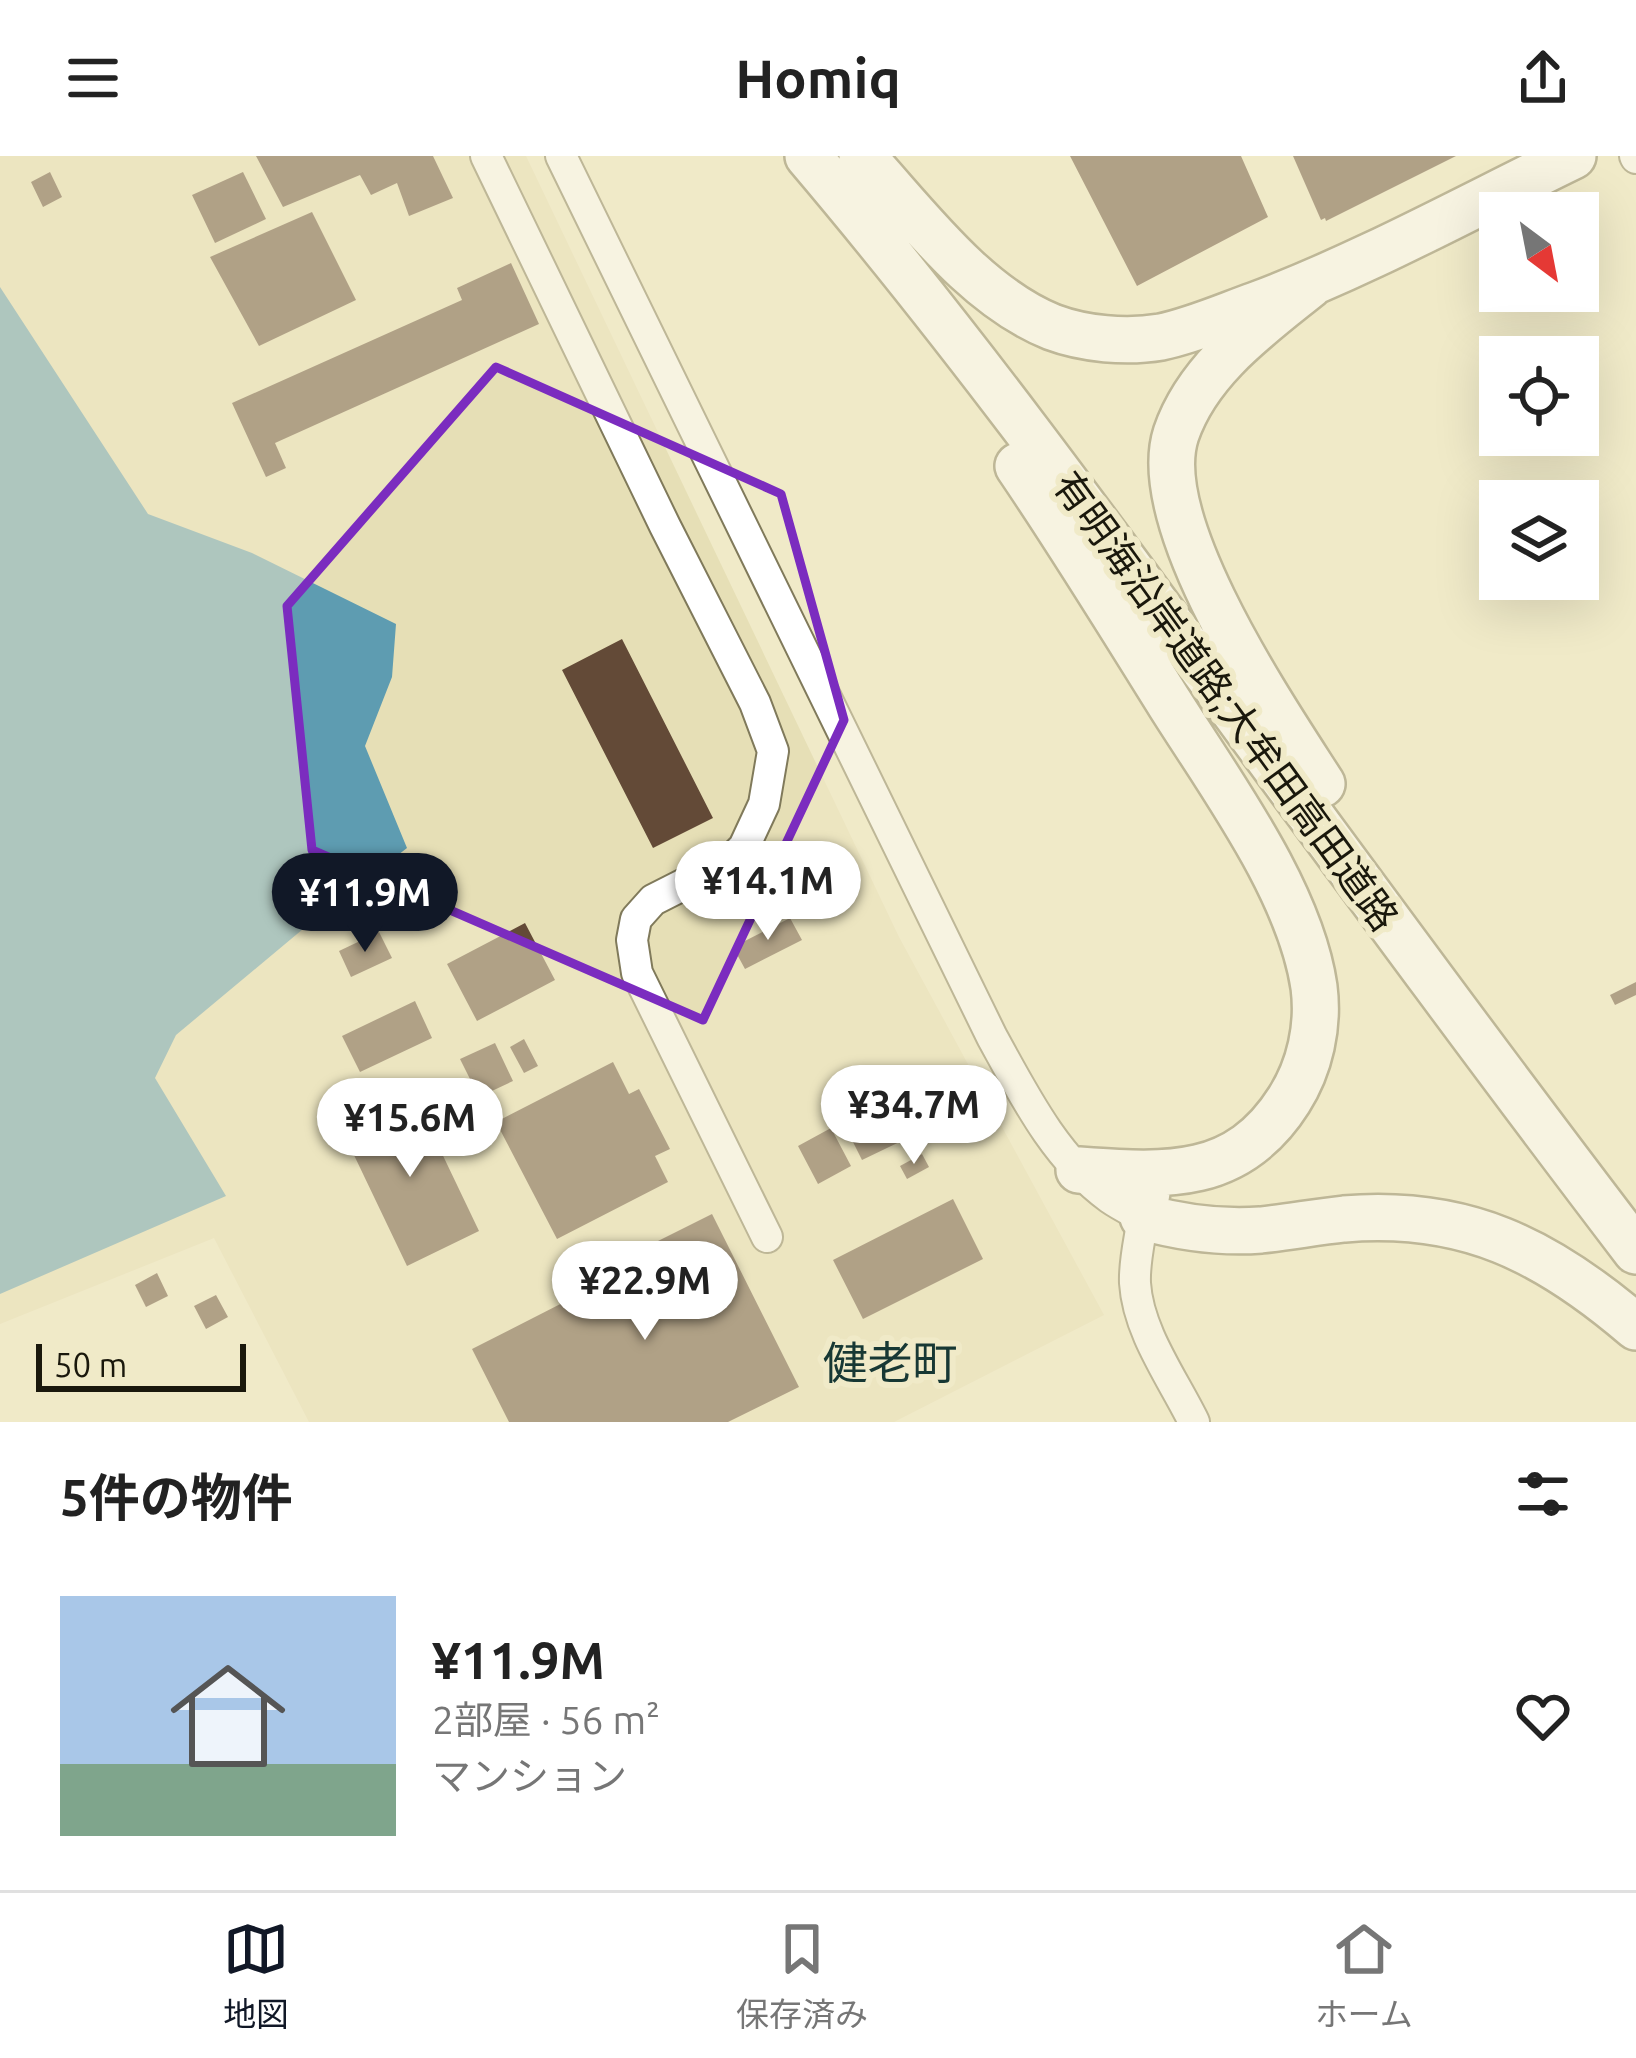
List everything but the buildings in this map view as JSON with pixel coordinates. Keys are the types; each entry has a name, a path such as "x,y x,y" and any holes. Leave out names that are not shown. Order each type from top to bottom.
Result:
{"highway":[{"path":"794,156 1087,568 1232,801 1297,927 1314,987 1315,1019 1311,1051 1298,1086 1279,1116 1252,1144 1147,1195"},
{"name":"有明海沿岸道路;大牟田高田道路","path":"808,156 1078,499 1636,1251"},
{"path":"862,156 952,255 994,292 1052,326 1091,338 1157,338 1310,285 1573,156"},
{"path":"1310,285 1238,344 1199,389 1175,436 1171,483 1186,542 1242,652 1324,788 1598,1178 1636,1240"},
{"path":"1079,1170 1147,1195 1180,1227 1261,1230 1346,1219 1413,1218 1471,1229 1569,1273 1636,1327"}],"street":[{"path":"486,156 755,703 773,751 764,804 744,847 730,861 653,900 636,919 632,940 637,973 767,1237"},
{"path":"561,156 992,1037 1028,1103 1079,1170"},
{"path":"1147,1195 1135,1271 1137,1299 1150,1336 1194,1422"}],"highlighted area":[{"path":"496,367 781,494 844,720 703,1020 312,850 287,606"}],"shaded area":[{"path":"0,156 526,156 899,937 1104,1315 894,1422 309,1422 214,1238 0,1324"}],"water":[{"path":"0,287 148,514 252,553 396,624 392,677 365,746 407,848 176,1035 155,1078 226,1196 0,1294"}],"district":[{"name":"健老町","path":"890,1363"}]}
